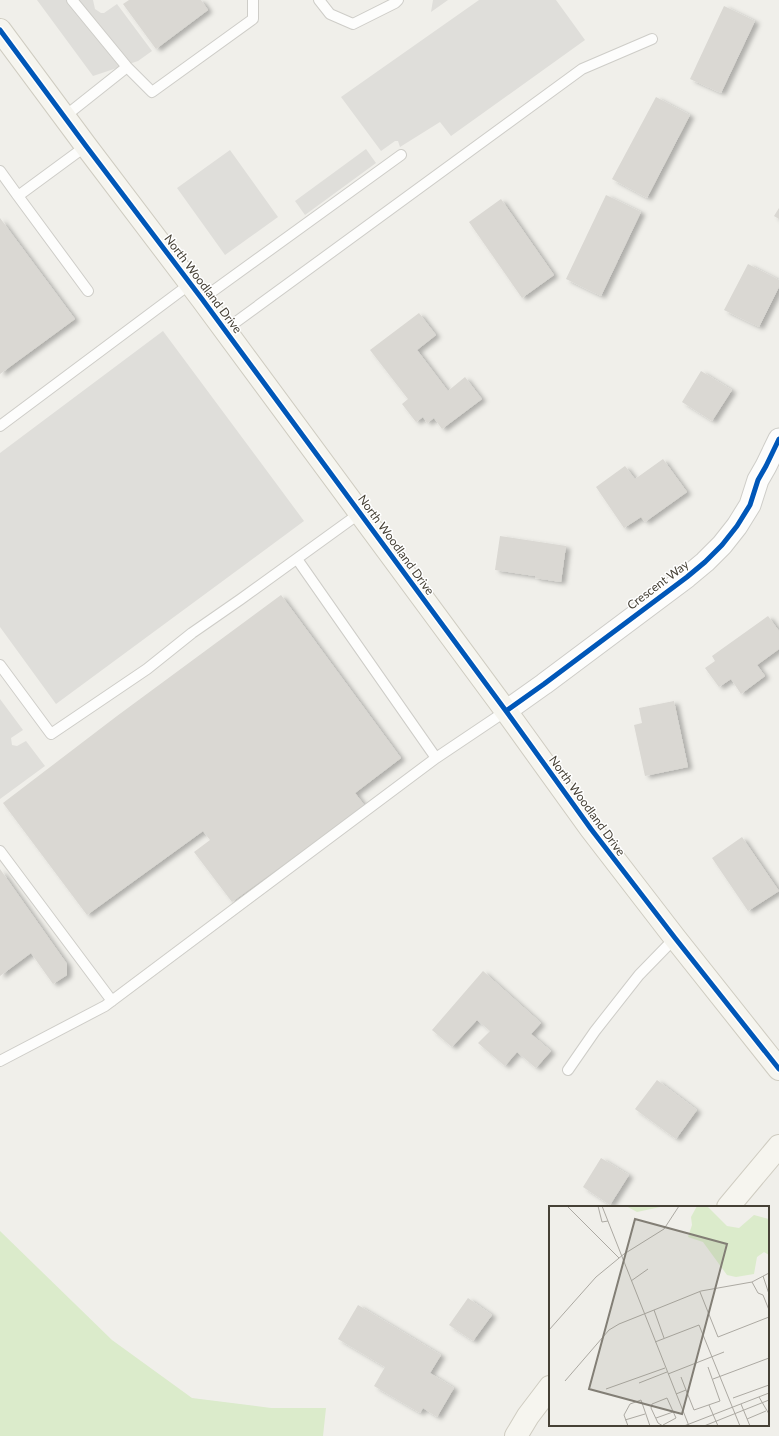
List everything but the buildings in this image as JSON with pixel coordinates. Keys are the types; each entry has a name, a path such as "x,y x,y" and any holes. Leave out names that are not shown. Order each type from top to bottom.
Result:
{"street":[{"name":"North Woodland Drive","path":"0,30 225,330 506,711 590,829 779,1069"},
{"name":"Crescent Way","path":"506,711 687,577 705,562 722,545 737,526 750,505 758,480 779,439"},
{"path":"729,1206 779,1146"},
{"path":"516,1436 528,1416 549,1388"}],"lane":[{"path":"73,0 128,67 152,92 253,19 253,0"},
{"path":"319,0 330,14 353,24 395,3 398,0"},
{"path":"225,330 582,69 652,39"},
{"path":"64,117 128,67"},
{"path":"18,196 86,146"},
{"path":"0,426 196,292 401,155"},
{"path":"0,171 88,291"},
{"path":"0,665 51,734 147,669 192,633 360,513"},
{"path":"297,559 436,758"},
{"path":"0,1061 105,1006 436,758 506,711"},
{"path":"0,851 112,1001"},
{"path":"568,1070 595,1031 639,975 675,938"}],"green space":[{"path":"0,1231 112,1340 192,1398 271,1408 326,1408 323,1436 0,1436"}],"shaded area":[{"path":"37,0 93,0 95,9 101,13 104,13 117,4 152,51 138,61 93,76"},
{"path":"433,0 448,0 431,12"},
{"path":"479,0 556,0 585,40 451,136 440,122 400,147 398,141 395,141 381,151 341,97"},
{"path":"366,149 376,163 305,215 295,201"},
{"path":"230,150 278,217 225,255 177,188"},
{"path":"163,331 304,521 56,704 0,627 0,453"},
{"path":"0,699 23,730 11,738 12,745 17,746 26,741 45,766 0,799"}],"cycle path":[{"path":"0,30 202,299 506,711 591,829 779,1069"},
{"path":"506,711 687,577 705,562 722,545 737,526 750,505 758,480 779,439"}]}
